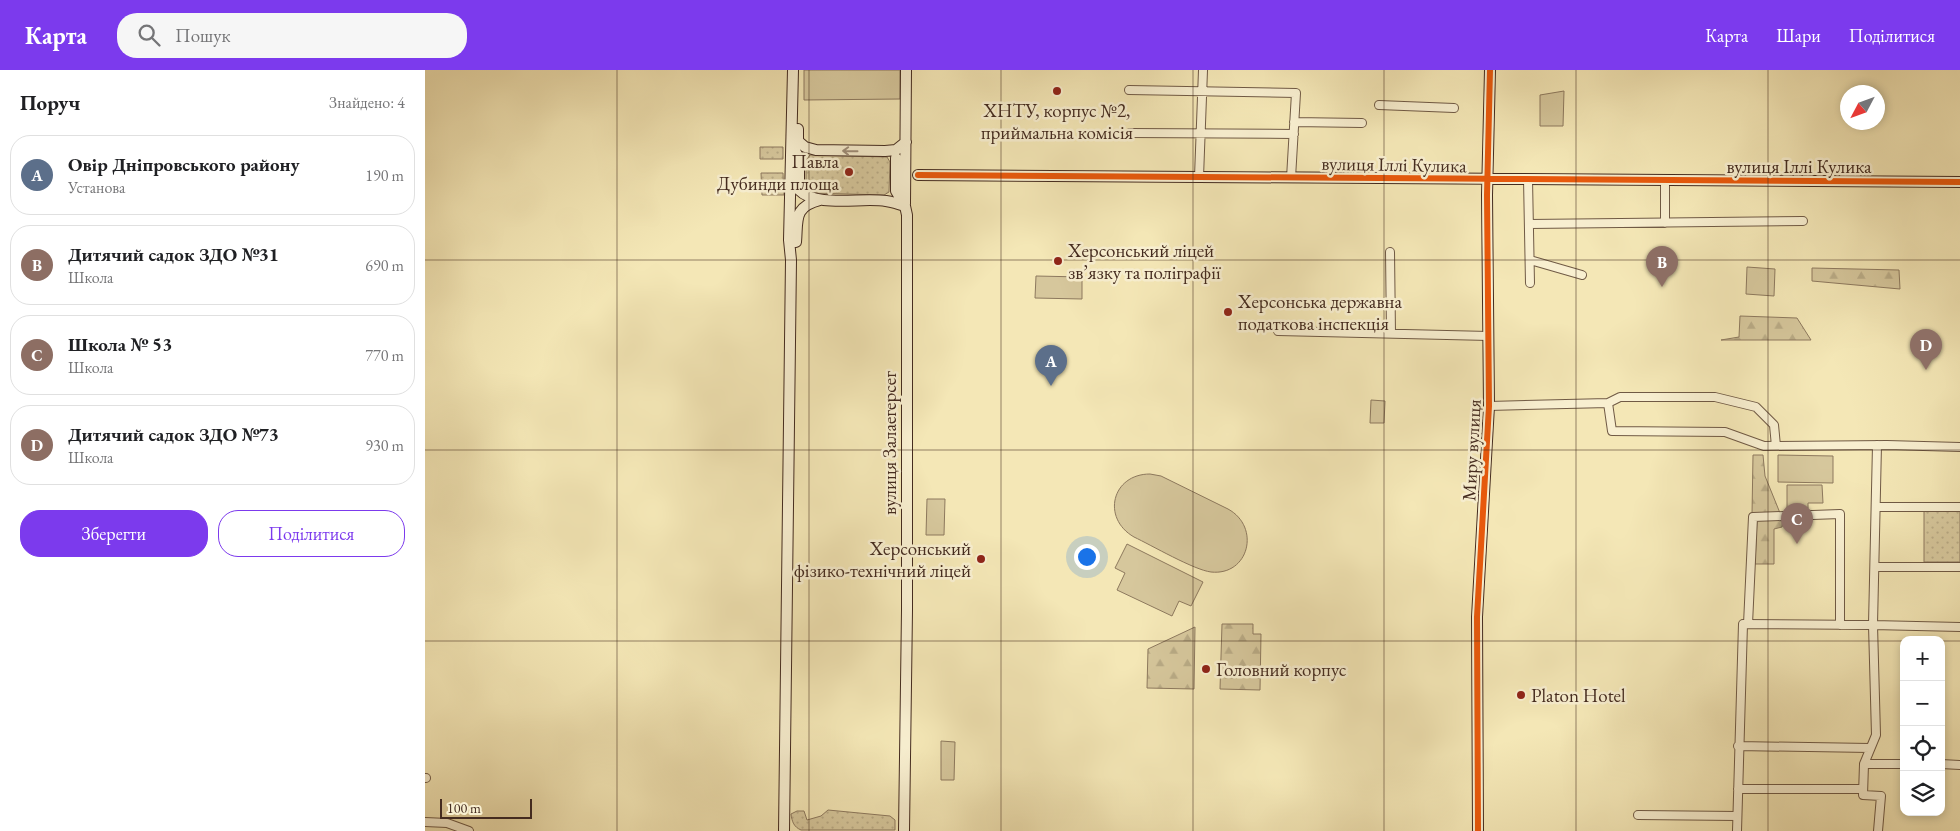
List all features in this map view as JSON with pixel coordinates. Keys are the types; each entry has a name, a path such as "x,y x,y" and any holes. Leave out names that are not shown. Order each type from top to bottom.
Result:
{"street":[{"path":"784,831 791,260 789,240 791,144 794,106 793,70"},
{"path":"791,168 806,152 816,150 896,150 906,142 906,70"},
{"path":"1199,177 1203,70"},
{"name":"Миру вулиця","path":"1478,831 1477,617 1489,406 1488,180 1490,70"},
{"path":"1129,90 1296,93 1291,178"},
{"path":"1379,105 1454,108"},
{"path":"794,106 798,141 805,147 816,150"},
{"path":"1294,122 1362,123"},
{"path":"1131,133 1201,135 1294,134"},
{"name":"вулиця Залаегерсег","path":"904,831 907,610 908,256 905,206 906,142"},
{"path":"791,144 799,158 799,190 805,196 822,200 886,201 905,206"},
{"path":"885,151 917,175 886,201"},
{"path":"896,158 896,191 905,206"},
{"name":"вулиця Іллі Кулика","path":"917,175 1960,182"},
{"path":"1528,180 1530,283"},
{"path":"1665,180 1665,223"},
{"path":"791,260 796,242 797,215 801,208 822,200"},
{"path":"1529,224 1803,222"},
{"path":"1390,252 1391,334"},
{"path":"1530,260 1582,275"},
{"path":"1278,330 1489,336"},
{"path":"1489,406 1608,403 1620,397 1715,397 1756,407 1774,425 1776,446"},
{"path":"1608,403 1612,431 1725,432 1764,446 1877,445 1960,447"},
{"path":"1877,445 1873,625 1875,735 1865,764 1863,794 1881,796 1878,831"},
{"path":"1876,507 1960,507"},
{"path":"1737,831 1739,746 1753,517 1840,514 1840,625"},
{"path":"1875,567 1960,567"},
{"path":"1746,624 1960,627"},
{"path":"1739,746 1870,748"},
{"path":"1865,764 1900,764"},
{"path":"1945,764 1960,765"},
{"path":"1738,789 1863,789"},
{"path":"1638,815 1737,816"},
{"path":"425,822 447,823 469,831"}],"green space":[{"path":"804,70 900,70 900,99 804,100"},
{"path":"1564,91 1563,126 1540,126 1540,95"},
{"path":"760,147 783,147 783,159 760,159"},
{"path":"810,155 887,157 890,162 889,192 884,195 811,193 806,187 806,160"},
{"path":"761,173 783,173 784,195 762,195"},
{"path":"1747,267 1775,269 1774,296 1746,294"},
{"path":"1812,268 1899,270 1900,289 1812,281"},
{"path":"1036,276 1082,277 1082,299 1035,298"},
{"path":"1740,316 1797,318 1811,340 1721,340 1739,337"},
{"path":"1371,400 1385,401 1384,423 1370,423"},
{"path":"1753,455 1763,455 1765,476 1780,513 1752,515"},
{"path":"1778,455 1833,456 1833,483 1778,482"},
{"path":"1150,474 1161,476 1228,509 1238,517 1245,527 1247,538 1246,549 1242,559 1224,571 1211,572 1184,562 1134,537 1124,529 1117,519 1115,498 1127,481 1137,476"},
{"path":"1787,485 1822,485 1823,503 1808,503 1808,508 1787,508"},
{"path":"927,499 945,499 944,535 926,535"},
{"path":"1924,511 1960,511 1960,562 1924,562"},
{"path":"1783,518 1782,527 1774,529 1774,564 1755,564 1757,520"},
{"path":"1127,544 1203,582 1191,606 1179,601 1172,616 1117,590 1125,573 1115,568"},
{"path":"1222,624 1253,624 1253,634 1261,634 1260,690 1220,689"},
{"path":"1195,627 1194,689 1147,688 1148,649"},
{"path":"941,741 955,742 954,780 941,780"},
{"path":"828,810 890,816 895,820 895,830 801,830 795,826 791,814 797,811 804,811 807,820 821,816"}],"cycle path":[{"path":"1478,831 1477,617 1489,406 1487,195 1490,70"},
{"path":"918,175 1960,182"}],"place":[{"name":"ХНТУ, корпус №2, приймальна комісія","path":"1057,91"},
{"name":"Павла Дубинди площа","path":"849,172"},
{"name":"Херсонський ліцей зв’язку та поліграфії","path":"1058,261"},
{"name":"Дитячий садок ЗДО №31","path":"1662,287"},
{"name":"Херсонська державна податкова інспекція","path":"1228,312"},
{"name":"Дитячий садок ЗДО №73","path":"1926,370"},
{"name":"Овір Дніпровського району","path":"1051,386"},
{"name":"Школа № 53","path":"1797,544"},
{"name":"Херсонський фізико-технічний ліцей","path":"981,559"},
{"name":"Головний корпус","path":"1206,669"},
{"name":"Platon Hotel","path":"1521,695"}]}
